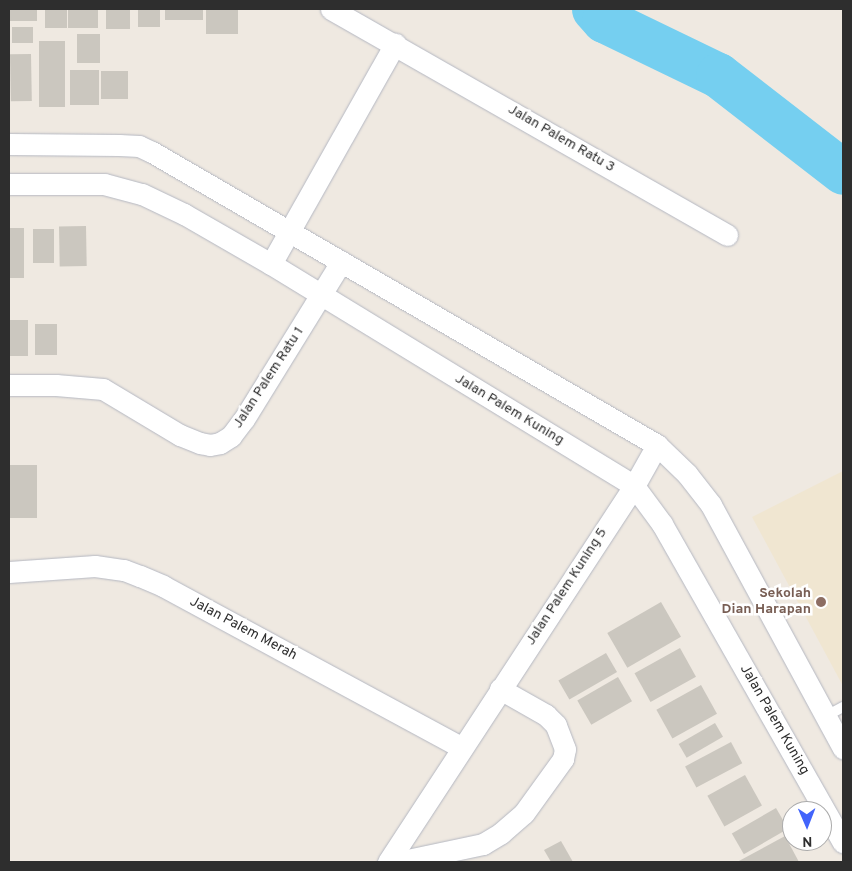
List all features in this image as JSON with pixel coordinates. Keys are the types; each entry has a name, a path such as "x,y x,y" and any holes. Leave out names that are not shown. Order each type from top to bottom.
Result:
{"street":[{"name":"Jalan Palem Ratu 3","path":"332,9 727,234"},
{"path":"270,264 395,44"},
{"path":"9,144 139,146 208,183 657,445 688,474 711,505 835,711 843,748"},
{"name":"Jalan Palem Kuning","path":"9,184 104,184 142,194 184,214 270,264 634,486 662,524 843,842"},
{"name":"Jalan Palem Ratu 1","path":"9,385 56,385 103,389 180,435 205,444 220,443 231,436 244,419 341,262"},
{"name":"Jalan Palem Kuning 5","path":"388,862 634,486 657,445"},
{"name":"Jalan Palem Merah","path":"9,572 94,566 124,570 140,576 171,590 462,748"},
{"path":"398,862 483,844 501,833 524,813 563,759 565,749 556,726 546,715 500,689"}],"shaded area":[{"name":"Sekolah Dian Harapan","path":"843,471 843,686 752,517"}],"building":[{"path":"10,9 37,9 37,21 10,21"},
{"path":"45,9 67,9 67,28 45,28"},
{"path":"68,9 98,9 98,28 68,28"},
{"path":"106,9 130,9 130,29 106,29"},
{"path":"138,9 160,9 160,27 138,27"},
{"path":"165,9 203,9 203,20 165,20"},
{"path":"206,9 238,9 238,34 206,34"},
{"path":"12,27 33,27 33,43 12,43"},
{"path":"77,34 100,34 100,63 77,63"},
{"path":"39,41 65,41 65,107 39,107"},
{"path":"10,54 31,54 32,101 11,101"},
{"path":"70,70 99,70 99,105 70,105"},
{"path":"101,71 128,71 128,99 101,99"},
{"path":"59,226 86,226 87,266 60,266"},
{"path":"9,228 24,228 24,278 9,278"},
{"path":"33,229 54,229 54,263 33,263"},
{"path":"9,320 28,320 28,356 9,356"},
{"path":"35,324 57,324 57,355 35,355"},
{"path":"9,465 37,465 37,518 9,518"},
{"path":"661,602 681,637 627,668 607,633"},
{"path":"680,648 696,677 651,702 635,673"},
{"path":"606,653 617,672 569,700 558,680"},
{"path":"618,677 632,701 591,725 577,700"},
{"path":"701,685 717,714 672,739 656,710"},
{"path":"715,723 723,737 687,758 679,744"},
{"path":"731,742 742,763 696,788 685,766"},
{"path":"745,775 762,806 724,826 707,796"},
{"path":"776,808 782,818 782,832 744,854 732,834"},
{"path":"782,838 782,851 793,851 799,862 737,862"},
{"path":"561,841 573,862 551,862 544,850"}],"waterway":[{"path":"594,9 604,20 718,75 843,172"}],"place":[{"name":"Sekolah Dian Harapan","path":"821,602"}]}
